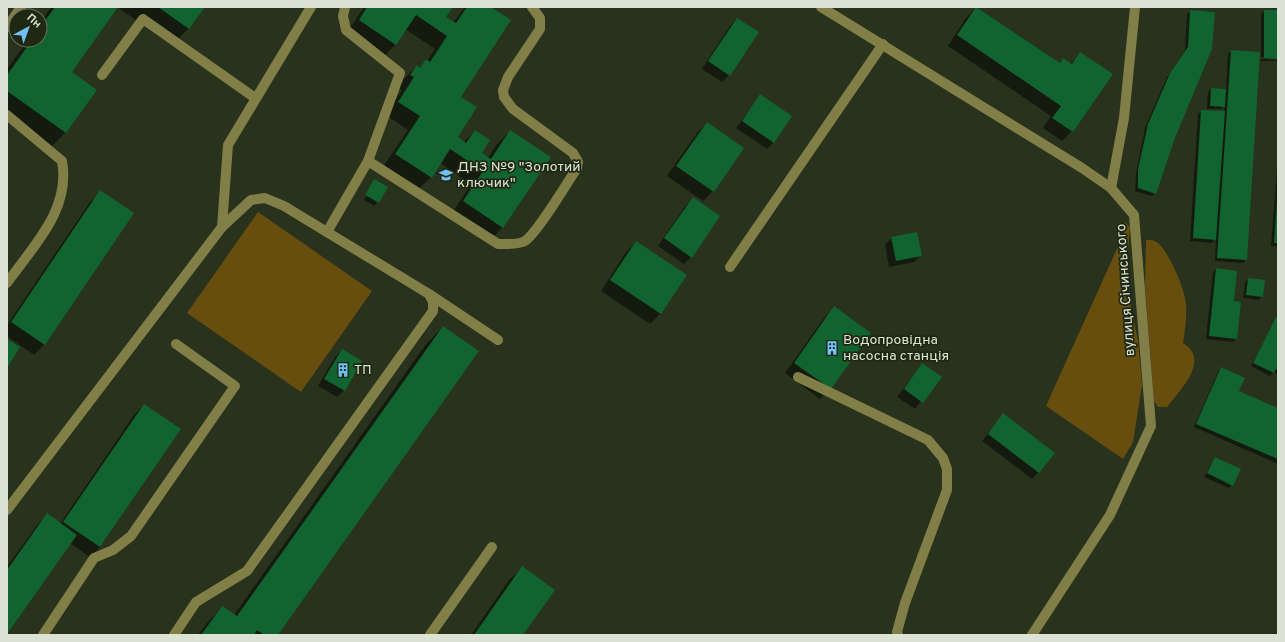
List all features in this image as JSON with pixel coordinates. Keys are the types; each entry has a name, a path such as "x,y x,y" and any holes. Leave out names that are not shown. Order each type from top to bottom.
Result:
{"street":[{"path":"7,27 21,7"},
{"path":"222,227 228,145 311,7"},
{"path":"327,232 368,161 400,73 346,30 342,16 345,7"},
{"path":"368,161 498,244 515,244 525,240 538,225 577,168 578,162 573,153 513,109 504,97 503,90 508,77 540,29 540,18 532,7"},
{"name":"вулиця Січинського","path":"821,7 1082,168 1111,188 1134,215 1151,426 1142,449 1110,515 1032,635"},
{"path":"1111,188 1124,118 1135,7"},
{"path":"102,75 143,19 255,98"},
{"path":"730,267 883,44"},
{"path":"7,115 62,161 65,180 63,196 58,210 7,283"},
{"path":"7,510 222,227 251,200 265,198 284,206 429,294 498,340"},
{"path":"174,635 196,602 247,571 433,311 433,302 429,294"},
{"path":"43,635 94,558 113,550 131,536 235,386 176,344"},
{"path":"798,377 928,440 943,458 947,470 948,490 905,603 897,632 898,635"},
{"path":"430,635 492,547"}],"shaded area":[{"path":"258,212 372,291 301,392 187,313"},
{"path":"1125,222 1130,227 1127,270 1128,293 1138,341 1142,385 1133,442 1123,459 1046,406 1125,231"},
{"path":"1146,240 1155,241 1158,243 1167,254 1180,280 1186,304 1183,343 1191,350 1194,358 1194,366 1190,375 1167,407 1158,407 1154,401 1145,285"}],"building":[{"path":"55,7 118,7 72,72 97,90 66,133 7,91 7,75 26,48 48,48 48,17"},
{"path":"158,7 205,7 189,29"},
{"path":"367,7 453,7 446,17 456,23 467,7 491,7 511,20 461,97 477,107 458,137 466,143 475,130 490,140 482,153 491,159 510,130 551,157 503,228 463,201 483,171 450,149 432,178 395,154 420,116 398,102 414,77 410,75 417,65 420,68 426,59 430,62 447,36 416,15 396,45 359,20"},
{"path":"976,7 1060,63 1063,58 1072,64 1080,52 1113,74 1073,132 1052,118 1061,106 957,35"},
{"path":"1190,10 1215,12 1212,49 1175,138 1156,194 1138,188 1138,169 1148,124 1170,73 1188,47"},
{"path":"1264,10 1278,10 1278,59 1264,58"},
{"path":"737,18 759,32 730,76 708,61"},
{"path":"1231,50 1260,52 1247,260 1217,258"},
{"path":"1211,88 1226,89 1225,107 1210,106"},
{"path":"760,94 792,116 774,143 742,121"},
{"path":"1201,110 1225,111 1216,240 1193,238"},
{"path":"707,122 744,148 714,192 676,166"},
{"path":"374,179 388,187 379,203 365,195"},
{"path":"100,190 134,213 45,345 11,322"},
{"path":"693,197 720,216 692,258 664,238"},
{"path":"1277,202 1278,243 1274,243"},
{"path":"917,232 922,256 896,261 891,237"},
{"path":"636,241 687,275 661,314 610,280"},
{"path":"1216,268 1237,271 1234,301 1241,302 1237,339 1209,336"},
{"path":"1248,278 1265,280 1263,297 1246,295"},
{"name":"Водопровідна насосна станція","path":"834,306 871,333 831,389 794,363"},
{"path":"1276,317 1278,318 1278,370 1276,369 1274,373 1253,363"},
{"path":"443,326 479,351 278,635 264,635 257,630 254,635 201,635 222,606 237,616"},
{"path":"7,339 20,347 7,368"},
{"name":"ТП","path":"342,349 362,361 345,391 324,379"},
{"path":"922,363 942,377 923,403 904,389"},
{"path":"1221,367 1245,378 1239,391 1278,408 1278,459 1196,424"},
{"path":"144,404 181,429 100,547 63,522"},
{"path":"1003,413 1055,453 1039,473 988,434"},
{"path":"1215,457 1241,469 1233,486 1207,473"},
{"path":"47,513 77,535 7,634 7,570"},
{"path":"522,566 555,590 523,635 474,635"}],"place":[{"name":"ДНЗ №9 \"Золотий ключик\"","path":"446,175"},
{"name":"Водопровідна насосна станція","path":"832,348"},
{"name":"ТП","path":"343,370"}]}
